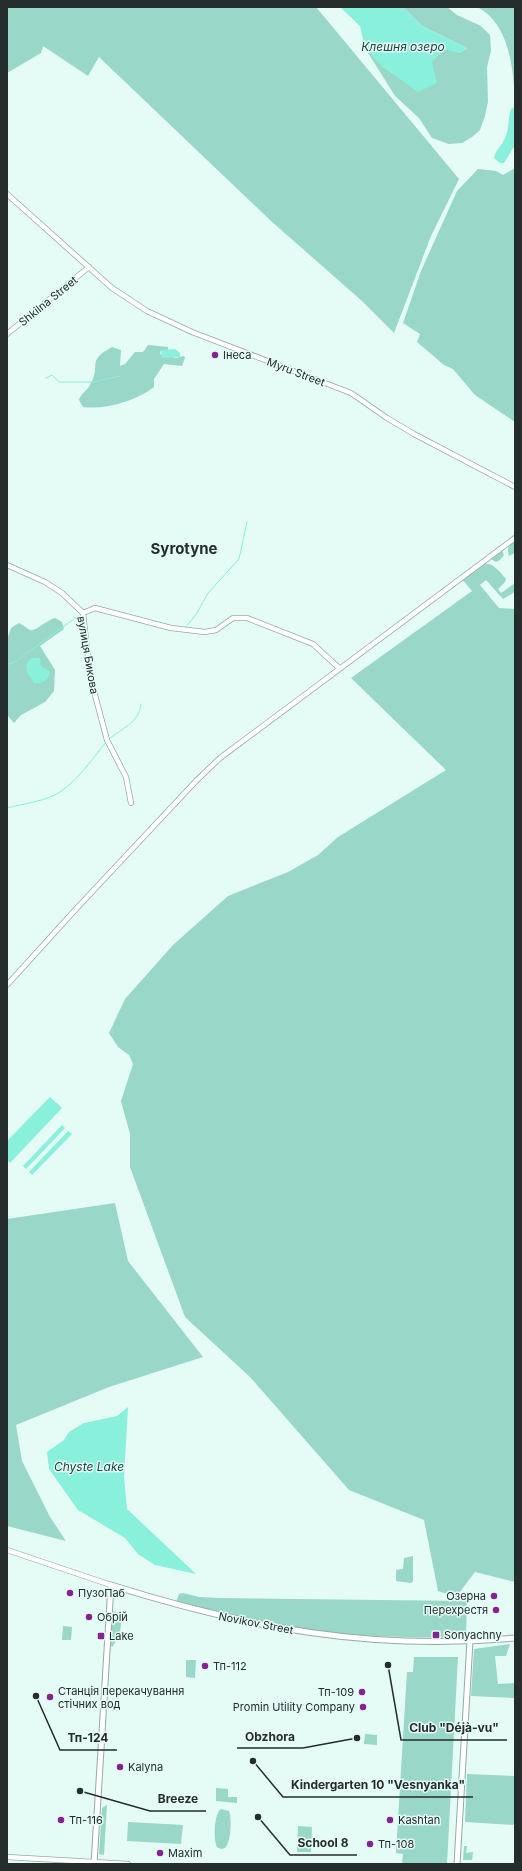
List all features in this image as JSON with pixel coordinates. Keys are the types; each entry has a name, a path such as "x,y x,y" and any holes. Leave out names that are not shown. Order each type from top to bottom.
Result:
{"main road":[{"name":"Novikov Street","path":"111,1585 175,1605 242,1622 285,1630 352,1638 406,1641 470,1641 515,1638"},
{"path":"94,1863 111,1585"},
{"path":"456,1864 470,1641"}],"street":[{"name":"Myru Street","path":"7,194 100,277 130,301 170,322 351,393 387,418 414,434 515,487"},
{"name":"Shkilna Street","path":"7,334 89,267"},
{"path":"7,985 196,781 248,736 515,538"},
{"name":"вулиця Бикова","path":"7,565 45,582 62,593 83,613 90,675 95,695 107,740 126,777 131,804"},
{"path":"83,613 96,608 177,629 205,632 216,630 233,618 247,618 313,644 339,668"},
{"name":"Novikov Street","path":"7,1550 111,1585"},
{"path":"7,1857 128,1864"}],"shaded area":[{"path":"7,7 316,7 459,179 431,236 394,333 362,301 271,221 99,57 88,76 43,46 41,53 7,73"},
{"path":"403,7 447,7 457,15 481,26 490,35 491,51 487,67 488,102 485,116 480,130 462,143 449,144 432,138 419,118 395,96 365,48 384,68 431,62 445,48 460,53 467,48 422,26"},
{"path":"477,7 515,7 515,99 511,60 503,35 488,14"},
{"path":"515,168 515,422 475,395 453,369 444,365 417,342 420,334 403,323 421,271 457,191 478,169 496,171 503,175"},
{"path":"148,345 168,347 168,350 161,350 160,354 176,358 184,356 185,358 182,366 164,364 154,379 154,387 130,400 111,406 92,408 83,407 79,400 89,387 95,373 96,360 99,356 112,347 121,350 120,366 125,364 135,352 143,352"},
{"path":"515,539 515,553 509,556 509,547"},
{"path":"502,550 504,555 500,560 496,562 491,559 491,557"},
{"path":"483,564 490,564 506,579 498,589 501,593 515,583 515,592 503,599 486,580 480,585 499,608 515,609 515,1582 475,1572 456,1597 438,1591 424,1520 349,1490 250,1377 185,1317 130,1167 130,1134 121,1101 133,1064 129,1055 118,1047 109,1033 125,999 173,945 228,896 288,872 318,855 338,837 446,770 351,678 472,591 461,578"},
{"path":"55,618 62,622 64,629 40,646 55,670 54,691 45,702 21,715 14,723 7,715 7,640 11,628 19,623 32,630"},
{"path":"115,1203 128,1261 203,1357 109,1387 16,1425 22,1461 50,1517 66,1541 7,1526 7,1219"},
{"path":"413,1556 413,1581 411,1583 396,1581 396,1570 403,1569 404,1558"},
{"path":"183,1593 199,1597 220,1598 467,1601 466,1637 372,1636 320,1632 278,1626 217,1613 176,1602 179,1594"},
{"path":"113,1611 119,1613 121,1626 117,1640 112,1647 110,1645"},
{"path":"63,1626 72,1627 71,1640 62,1640"},
{"path":"510,1644 506,1656 495,1656 498,1684 515,1683 515,1698 471,1696 474,1649"},
{"path":"414,1657 458,1657 447,1864 396,1864 402,1863 403,1854 396,1853 407,1672 413,1672"},
{"path":"186,1660 196,1660 195,1678 186,1677"},
{"path":"365,1734 377,1735 377,1745 364,1744"},
{"path":"467,1774 515,1776 515,1825 465,1822"},
{"path":"216,1788 228,1789 228,1797 237,1797 237,1803 216,1801"},
{"path":"107,1805 104,1855 99,1854 102,1808"},
{"path":"221,1809 229,1811 231,1825 229,1841 225,1848 221,1849 217,1847 215,1833 217,1816"},
{"path":"128,1822 183,1825 181,1844 127,1841"},
{"path":"298,1826 312,1827 311,1852 297,1852"},
{"path":"464,1846 467,1846 466,1853 473,1852 472,1860 463,1860"}],"water":[{"name":"Клешня озеро","path":"340,7 403,7 422,26 467,48 460,53 444,49 432,62 437,83 418,92 384,68 365,48 360,26"},
{"path":"512,107 515,110 515,145 504,163 500,163 494,158 507,134"},
{"path":"175,349 180,353 180,357 162,358 161,350"},
{"path":"31,658 40,658 41,666 50,672 45,681 34,683 27,672 26,665"},
{"path":"50,1097 62,1108 10,1163 7,1160 7,1141"},
{"path":"62,1125 65,1128 26,1169 23,1166"},
{"path":"68,1131 72,1134 32,1175 29,1172"},
{"name":"Chyste Lake","path":"128,1407 124,1477 127,1509 196,1574 155,1565 138,1554 125,1538 78,1510 49,1469 47,1452 64,1440 69,1432 84,1423 117,1416"}],"waterway":[{"path":"46,378 52,375 59,382 93,382 120,376"},
{"path":"186,627 197,613 208,593 239,559 247,522"},
{"path":"7,665 16,661 78,616"},
{"path":"108,740 133,721 140,711 141,704"},
{"path":"7,808 43,799 62,791 82,772 106,742"}],"place":[{"name":"Інеса","path":"215,355"},
{"name":"ПузоПаб","path":"70,1593"},
{"name":"Озерна","path":"494,1596"},
{"name":"Перехрестя","path":"496,1610"},
{"name":"Обрiй","path":"89,1617"},
{"name":"Sonyachny","path":"436,1635"},
{"name":"Lake","path":"101,1636"},
{"name":"Club \"Déjà-vu\"","path":"388,1665"},
{"name":"Тп-112","path":"205,1666"},
{"name":"Тп-109","path":"362,1692"},
{"name":"Тп-124","path":"36,1696"},
{"name":"Станція перекачування стічних вод","path":"50,1697"},
{"name":"Promin Utility Company","path":"363,1707"},
{"name":"Obzhora","path":"357,1738"},
{"name":"Kindergarten 10 \"Vesnyanka\"","path":"253,1761"},
{"name":"Kalyna","path":"120,1767"},
{"name":"Breeze","path":"80,1791"},
{"name":"School 8","path":"258,1817"},
{"name":"Тп-116","path":"61,1820"},
{"name":"Kashtan","path":"390,1820"},
{"name":"Тп-108","path":"370,1844"},
{"name":"Maxim","path":"160,1853"}],"district":[{"name":"Syrotyne","path":"184,548"}]}
